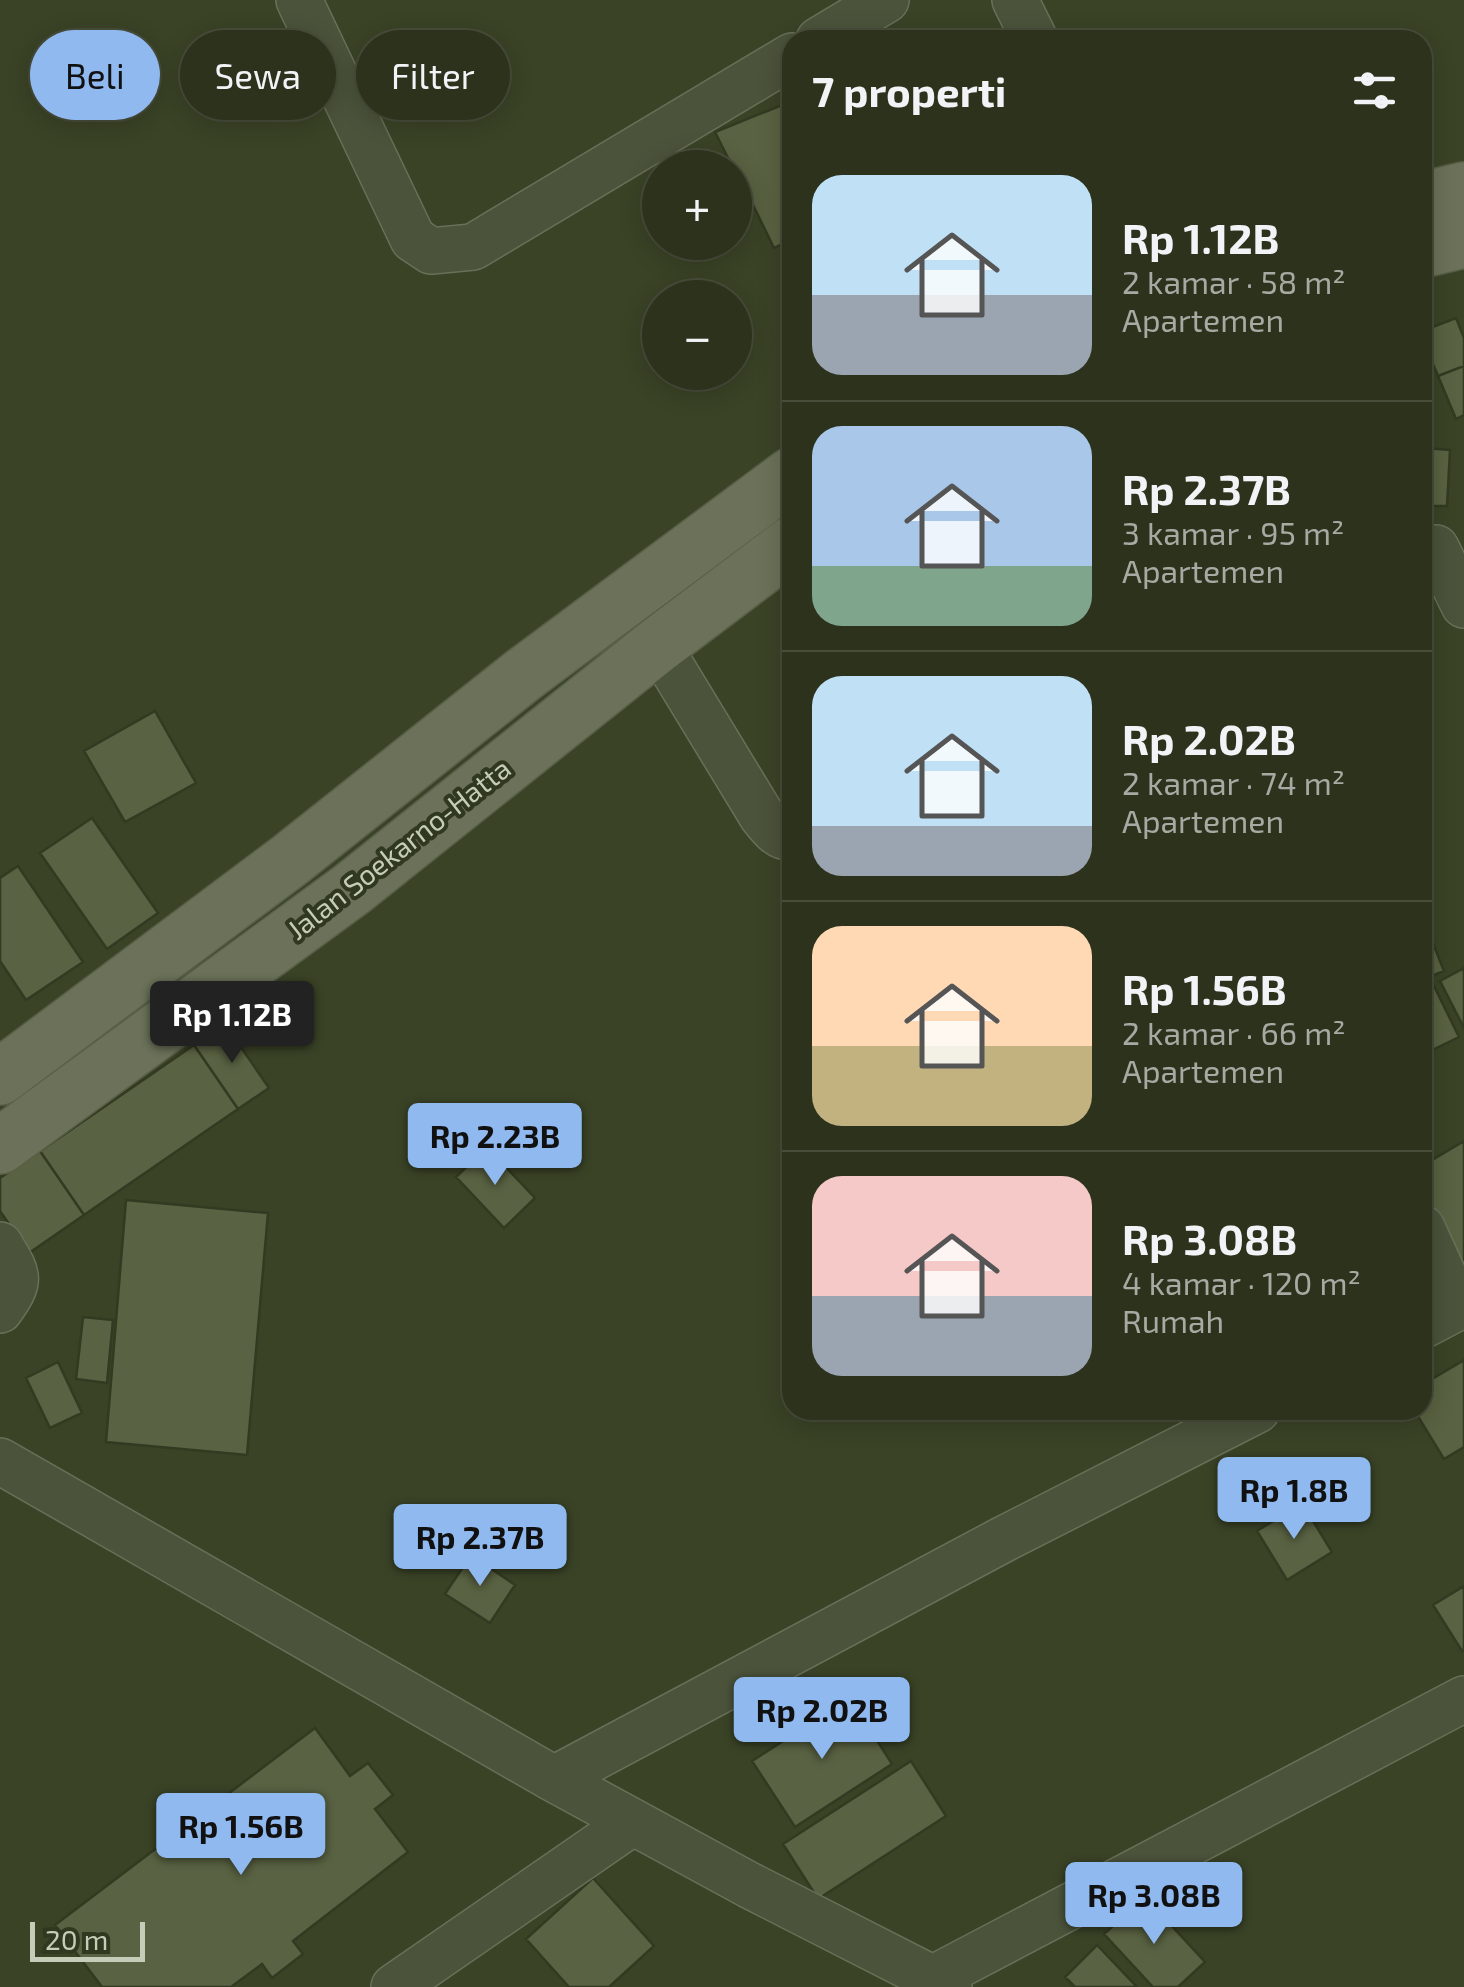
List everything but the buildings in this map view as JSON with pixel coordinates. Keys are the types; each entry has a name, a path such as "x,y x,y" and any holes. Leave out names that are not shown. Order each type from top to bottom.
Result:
{"main road":[{"path":"1432,198 1464,190"},
{"path":"1432,248 1464,240"},
{"path":"0,1077 290,860 504,690 782,483"},
{"name":"Jalan Soekarno-Hatta","path":"0,1146 352,889 658,645 782,552"},
{"path":"504,690 541,739"}],"street":[{"path":"299,0 413,239 431,251 473,247 782,62"},
{"path":"836,30 886,0"},
{"path":"1015,0 1030,30"},
{"path":"1441,545 1464,606"},
{"path":"658,645 762,816 782,836"},
{"path":"0,1245 17,1282 0,1310"},
{"path":"1432,1260 1448,1312"},
{"path":"554,1779 1002,1540 1237,1420"},
{"path":"0,1461 554,1779 749,1885 942,1982 1464,1699"},
{"path":"394,1987 632,1822"}]}
